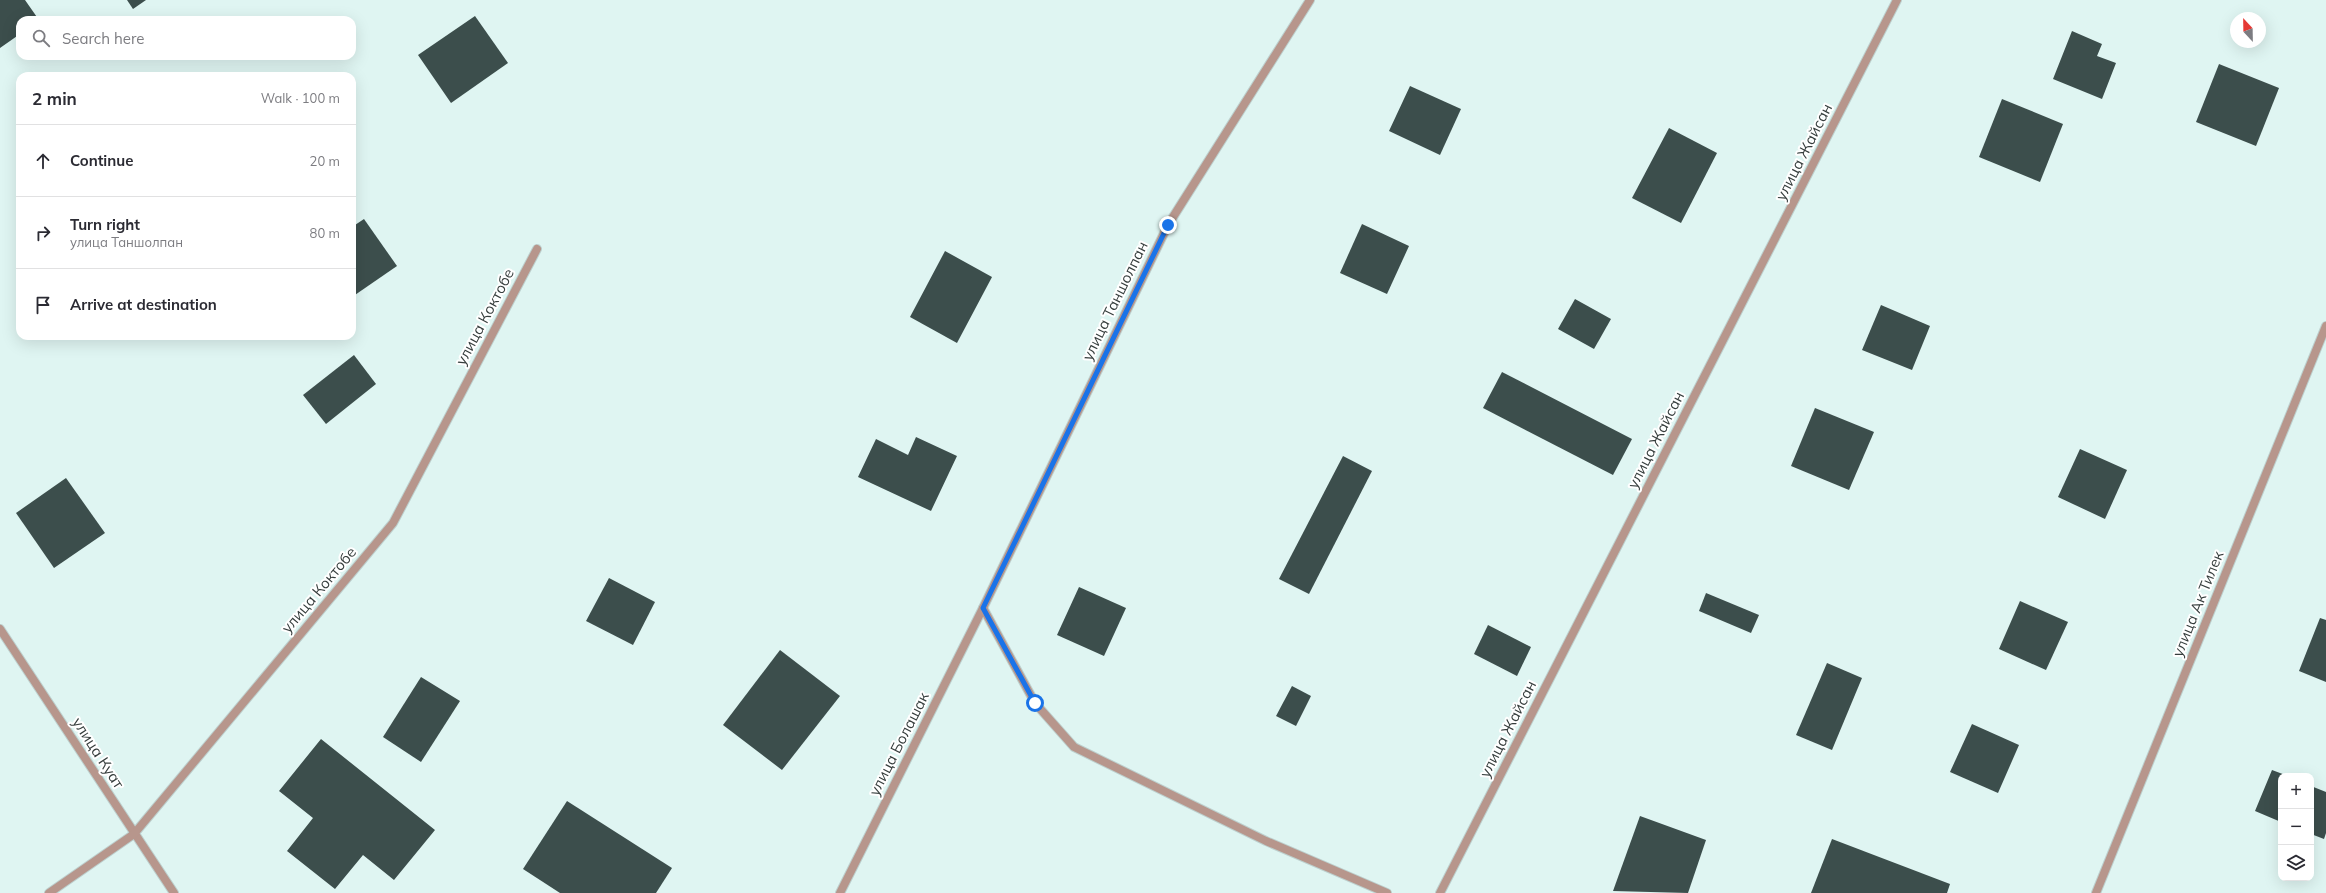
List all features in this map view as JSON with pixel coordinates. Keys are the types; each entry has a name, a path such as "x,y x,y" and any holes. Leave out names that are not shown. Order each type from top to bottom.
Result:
{"street":[{"name":"улица Таншолпан","path":"983,608 1168,225 1310,0"},
{"name":"улица Жайсан","path":"1440,893 1897,0"},
{"name":"улица Коктобе","path":"49,893 134,834 393,524 537,249"},
{"name":"улица Ак Тилек","path":"2096,893 2326,326"},
{"name":"улица Болашак","path":"840,893 983,608"},
{"path":"983,608 1035,703 1074,747 1266,841 1387,893"},
{"name":"улица Куат","path":"0,629 174,893"}],"building":[{"path":"0,0 25,0 36,16 16,16 16,37 0,48"},
{"path":"127,0 146,0 133,9"},
{"path":"475,16 508,63 451,103 418,55"},
{"path":"2072,31 2102,44 2097,56 2116,63 2102,99 2053,79"},
{"path":"2219,64 2279,88 2256,146 2196,122"},
{"path":"1410,86 1461,109 1440,155 1389,131"},
{"path":"2002,99 2063,124 2040,182 1979,157"},
{"path":"1669,128 1717,153 1681,223 1632,198"},
{"path":"364,219 397,266 356,294 356,224"},
{"path":"1362,224 1409,246 1387,294 1340,273"},
{"path":"945,251 992,277 957,343 910,317"},
{"path":"1575,299 1611,319 1594,349 1558,329"},
{"path":"1881,305 1930,326 1912,370 1862,350"},
{"path":"354,355 376,384 326,424 303,395"},
{"path":"1502,372 1632,439 1613,475 1483,408"},
{"path":"1815,408 1874,432 1849,490 1791,466"},
{"path":"916,437 957,456 931,511 858,477 876,439 908,455"},
{"path":"2080,449 2127,470 2105,519 2058,497"},
{"path":"1343,456 1372,471 1309,594 1279,579"},
{"path":"66,478 105,533 54,568 16,513"},
{"path":"609,578 655,602 633,645 586,621"},
{"path":"1079,587 1126,608 1104,656 1057,635"},
{"path":"1706,593 1759,615 1751,633 1699,611"},
{"path":"2020,601 2068,622 2046,670 1999,649"},
{"path":"2320,618 2326,620 2326,682 2299,671"},
{"path":"1488,625 1531,647 1517,676 1474,654"},
{"path":"780,650 840,696 782,770 723,725"},
{"path":"1827,663 1862,678 1832,750 1796,735"},
{"path":"421,677 460,701 421,762 383,737"},
{"path":"1292,686 1311,696 1296,726 1276,716"},
{"path":"1972,724 2019,745 1998,793 1950,772"},
{"path":"321,739 435,830 394,880 363,855 335,889 287,851 313,818 279,791"},
{"path":"2272,770 2280,773 2278,773 2278,821 2255,811"},
{"path":"2314,787 2326,792 2326,833 2324,839 2314,835"},
{"path":"567,801 672,868 656,893 560,893 523,869"},
{"path":"1640,816 1706,840 1688,893 1613,891"},
{"path":"1832,839 1950,884 1947,893 1811,893"}],"route":[{"path":"1035,703 983,608 1168,225"}]}
